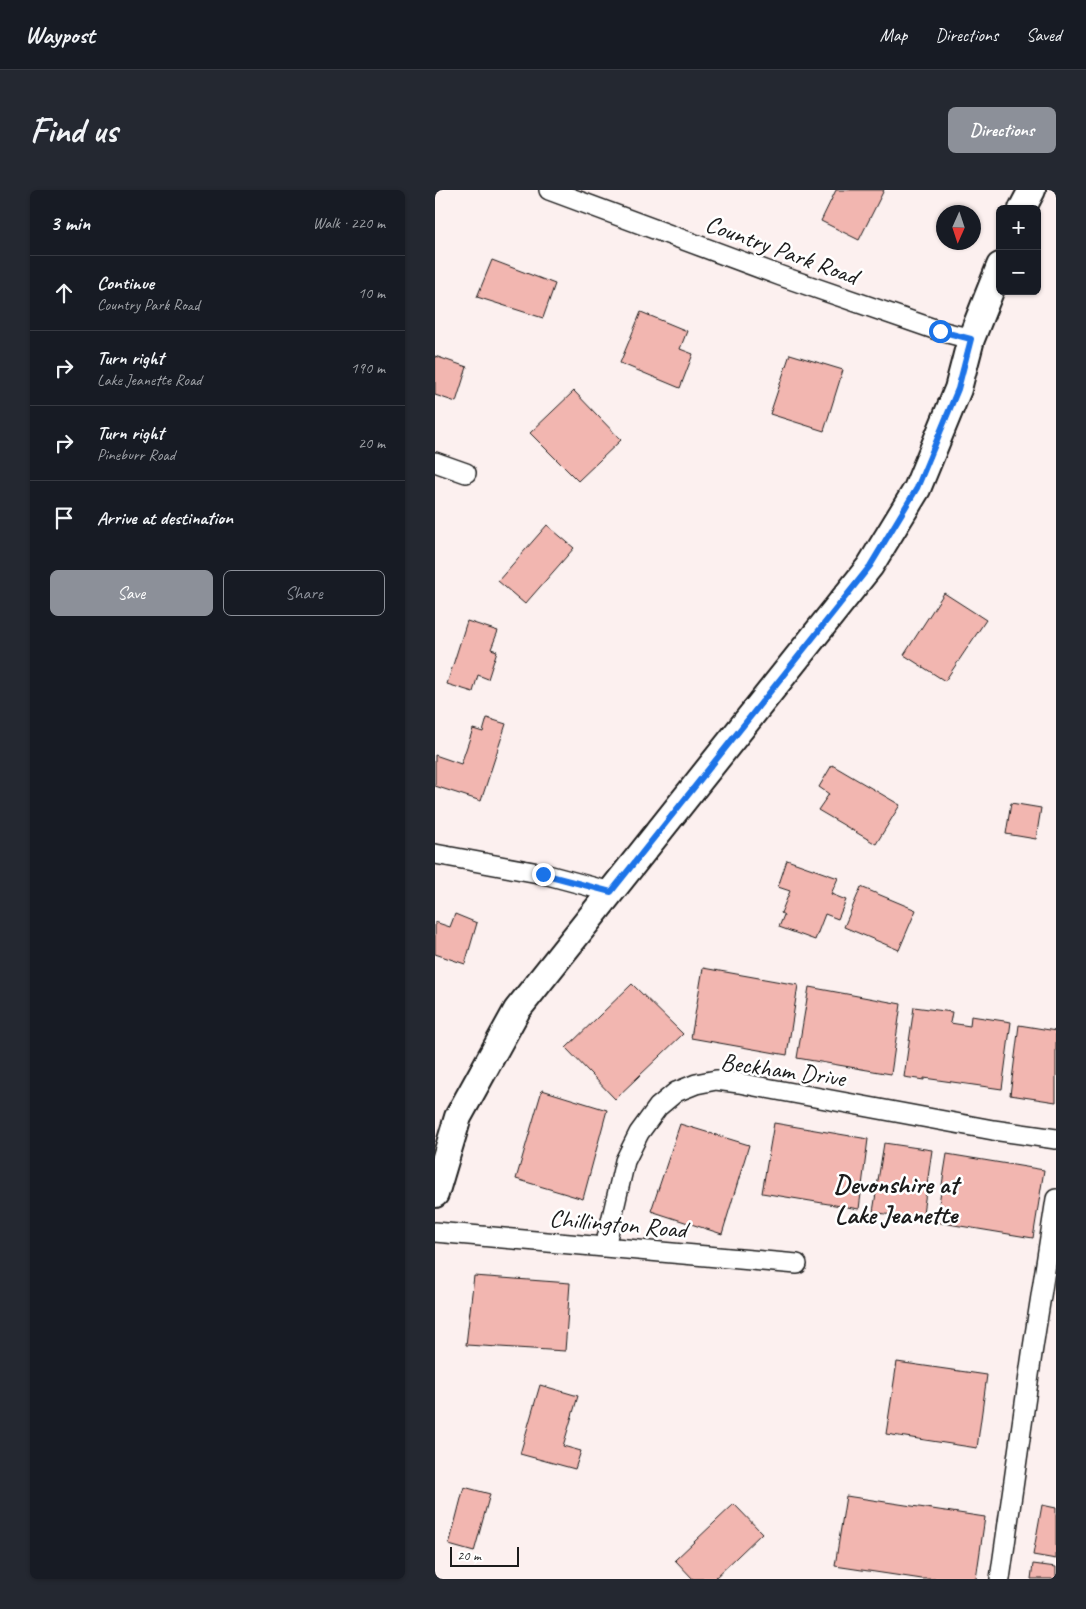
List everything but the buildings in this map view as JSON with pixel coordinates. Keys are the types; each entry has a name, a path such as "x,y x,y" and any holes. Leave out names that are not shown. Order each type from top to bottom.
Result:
{"street":[{"name":"Country Park Road","path":"551,190 781,276 940,331 971,339"},
{"path":"1025,205 1032,190"},
{"path":"435,1194 459,1117 517,1010 870,566 917,488 958,389 971,339 996,276"},
{"path":"435,462 466,473"},
{"path":"435,854 543,874 611,892"},
{"name":"Beckham Drive","path":"605,1247 625,1161 639,1133 658,1107 676,1092 696,1084 716,1080 993,1130 1056,1139"},
{"path":"1000,1579 1056,1199"},
{"name":"Chillington Road","path":"435,1232 797,1264"}],"district":[{"name":"Devonshire at Lake Jeanette","path":"896,1199"}],"route":[{"path":"543,874 611,892 870,566 917,488 958,389 971,339 940,331"}]}
